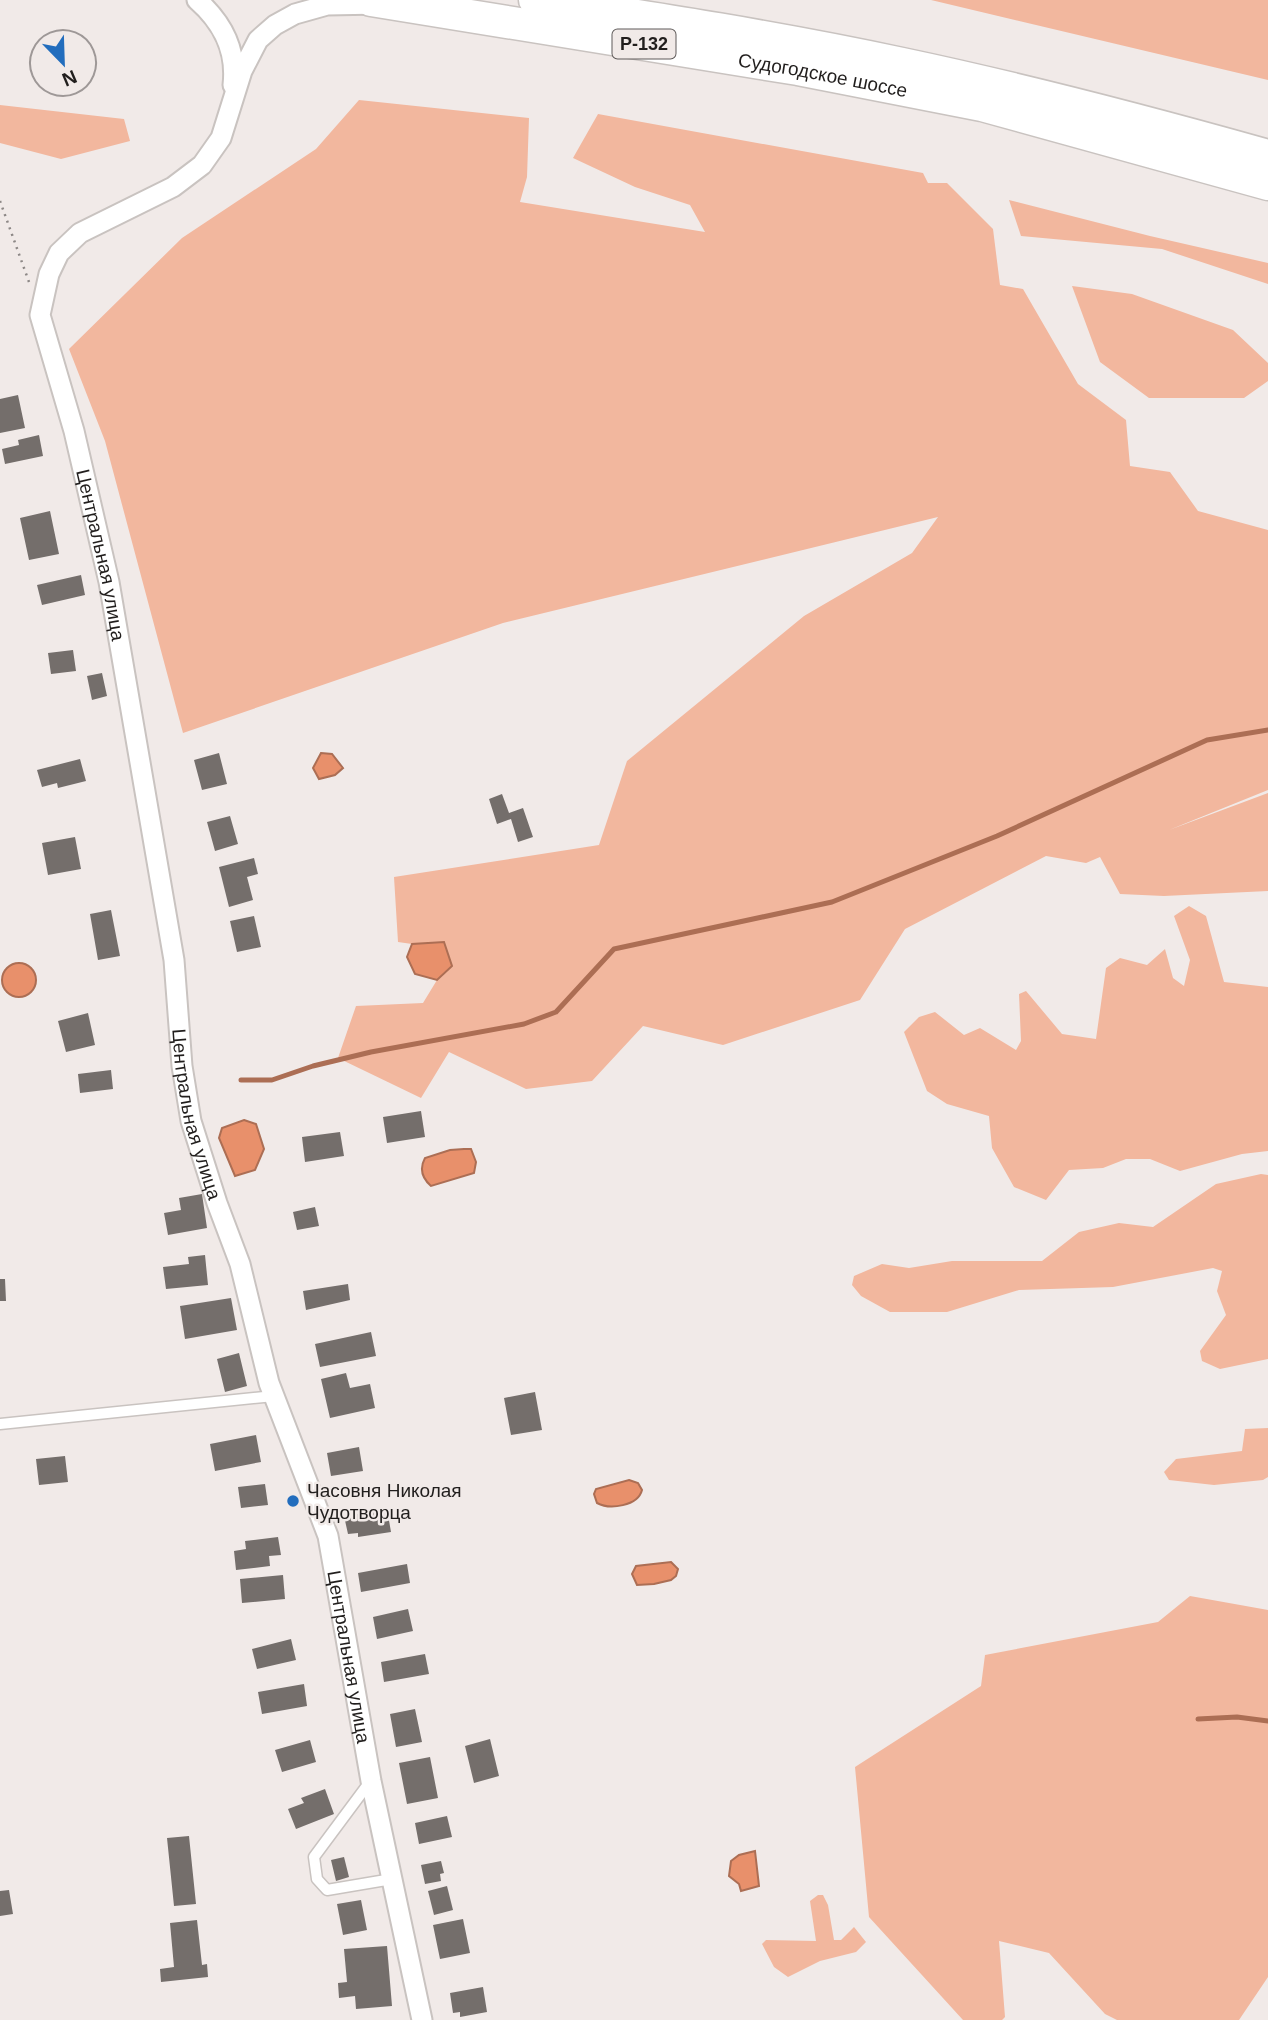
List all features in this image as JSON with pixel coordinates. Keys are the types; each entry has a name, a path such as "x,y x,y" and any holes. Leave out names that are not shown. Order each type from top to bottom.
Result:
{"main road":[{"name":"Судогодское шоссе","path":"535,0 686,23 912,66 1268,156"},
{"name":"Судогодское шоссе","path":"384,2 785,67 982,105 1268,184"}],"street":[{"path":"197,0 216,18 228,37 235,70 231,107"},
{"path":"231,107 242,71 258,40 275,25 295,14 327,5 384,2"},
{"name":"Центральная улица","path":"231,107 221,138 202,164 173,187 80,233 59,253 49,274 40,315 74,431 109,582 174,960 182,1066 191,1121 240,1264 274,1396 328,1536 371,1781 422,2020"}],"lane":[{"path":"0,1424 274,1396"},
{"path":"371,1781 314,1857 317,1879 327,1890 392,1879"}],"path":[{"path":"0,201 29,282"}],"shaded area":[{"path":"931,0 1268,0 1268,80"},
{"path":"359,100 529,118 527,177 520,202 705,232 690,205 635,187 573,158 598,114 923,173 928,183 947,183 993,229 1000,285 1023,289 1078,384 1126,420 1130,466 1170,472 1198,511 1268,530 1268,790 1169,830 1268,793 1268,891 1164,896 1120,894 1100,857 1086,863 1046,856 905,929 860,1000 723,1045 643,1026 592,1081 526,1089 449,1052 421,1098 338,1058 356,1006 423,1003 437,980 452,966 444,942 398,942 394,877 599,845 627,761 804,616 912,553 938,517 503,623 183,733 105,441 69,349 182,238 316,149"},
{"path":"0,105 124,119 130,141 61,159 0,143"},
{"path":"1009,200 1268,263 1268,284 1162,249 1021,236"},
{"path":"1072,286 1132,294 1233,330 1268,363 1268,381 1244,398 1149,398 1100,362"},
{"path":"321,753 332,754 343,768 335,775 319,779 313,768"},
{"path":"1189,906 1206,916 1224,982 1268,987 1268,1151 1242,1154 1180,1171 1150,1159 1126,1159 1103,1168 1069,1170 1046,1200 1014,1187 992,1148 989,1116 947,1104 927,1091 904,1032 919,1017 935,1012 964,1035 980,1028 1016,1050 1021,1041 1019,994 1026,991 1062,1034 1096,1039 1106,968 1120,958 1147,965 1165,949 1173,978 1184,986 1190,960 1174,916"},
{"path":"444,942 452,966 437,980 415,974 407,957 412,944"},
{"path":"19,963 31,968 36,980 31,992 19,997 7,992 2,980 7,968"},
{"path":"244,1120 256,1124 264,1149 255,1170 235,1176 219,1138 222,1128"},
{"path":"471,1149 476,1162 474,1173 431,1186 425,1180 422,1166 425,1158 450,1150"},
{"path":"1261,1174 1268,1175 1268,1359 1220,1369 1202,1361 1200,1351 1226,1315 1217,1291 1222,1271 1213,1268 1113,1287 1019,1290 947,1312 890,1312 861,1296 852,1285 854,1276 882,1264 909,1268 952,1261 1042,1261 1079,1232 1119,1223 1153,1227 1216,1184"},
{"path":"1268,1428 1268,1477 1263,1480 1214,1485 1169,1480 1164,1472 1176,1459 1242,1451 1245,1429"},
{"path":"629,1480 638,1483 642,1490 635,1500 616,1506 597,1503 594,1494 596,1489"},
{"path":"671,1562 678,1569 671,1580 637,1585 632,1574 636,1566"},
{"path":"1190,1596 1268,1610 1268,1977 1239,2020 1117,2020 1105,2014 1049,1953 999,1941 1005,2017 1002,2020 963,2020 869,1917 855,1767 981,1686 985,1655 1158,1622"},
{"path":"755,1851 759,1886 741,1891 739,1884 729,1876 731,1861 739,1855"},
{"path":"823,1895 828,1905 834,1940 841,1940 854,1927 866,1942 856,1952 820,1961 788,1977 774,1967 762,1944 766,1940 816,1941 810,1901"}],"building":[{"path":"18,395 25,428 0,433 0,399"},
{"path":"39,435 43,456 5,464 2,449 19,445 18,440"},
{"path":"50,511 59,554 29,560 20,518"},
{"path":"81,575 85,595 42,605 37,585"},
{"path":"73,650 76,671 51,674 48,653"},
{"path":"102,673 107,696 92,700 87,676"},
{"path":"219,753 227,784 202,790 194,760"},
{"path":"80,759 86,781 58,788 57,783 42,787 37,770"},
{"path":"502,794 509,813 523,808 533,837 518,842 511,819 497,824 489,799"},
{"path":"230,816 238,844 215,851 207,822"},
{"path":"75,837 81,869 48,875 42,843"},
{"path":"254,858 258,874 247,877 253,900 229,907 219,867"},
{"path":"111,910 120,956 98,960 90,914"},
{"path":"254,916 261,947 237,952 230,921"},
{"path":"88,1013 95,1045 66,1052 58,1021"},
{"path":"111,1070 113,1089 80,1093 78,1074"},
{"path":"421,1111 425,1137 387,1143 383,1117"},
{"path":"340,1132 344,1156 305,1162 302,1137"},
{"path":"202,1194 207,1228 168,1235 164,1213 181,1210 179,1198"},
{"path":"315,1207 319,1226 297,1230 293,1212"},
{"path":"205,1255 208,1285 166,1289 163,1267 189,1264 188,1257"},
{"path":"0,1279 5,1279 6,1301 0,1301"},
{"path":"348,1284 350,1300 306,1310 303,1291"},
{"path":"231,1298 237,1330 185,1339 180,1306"},
{"path":"371,1332 376,1356 320,1367 315,1344"},
{"path":"239,1353 247,1386 225,1392 217,1359"},
{"path":"346,1373 350,1388 370,1384 375,1408 330,1418 321,1379"},
{"path":"535,1392 542,1430 511,1435 504,1398"},
{"path":"256,1435 261,1462 215,1471 210,1444"},
{"path":"359,1447 363,1471 331,1476 327,1453"},
{"path":"65,1456 68,1482 39,1485 36,1459"},
{"path":"265,1484 268,1505 241,1508 238,1487"},
{"path":"387,1509 391,1532 358,1537 358,1533 348,1534 344,1516"},
{"path":"278,1537 281,1555 269,1556 270,1566 236,1570 234,1551 246,1549 245,1541"},
{"path":"407,1564 410,1583 361,1592 358,1573"},
{"path":"283,1575 285,1599 242,1603 240,1579"},
{"path":"408,1609 413,1631 377,1639 373,1617"},
{"path":"291,1639 296,1660 257,1669 252,1649"},
{"path":"425,1654 429,1674 384,1682 381,1662"},
{"path":"304,1684 307,1706 262,1714 258,1692"},
{"path":"415,1709 422,1742 396,1747 390,1714"},
{"path":"490,1739 499,1776 474,1783 465,1746"},
{"path":"310,1740 316,1762 282,1772 275,1750"},
{"path":"430,1757 438,1798 407,1804 399,1763"},
{"path":"325,1789 334,1814 296,1829 288,1809 304,1803 301,1798"},
{"path":"447,1816 452,1837 419,1844 415,1823"},
{"path":"189,1836 196,1904 174,1906 167,1838"},
{"path":"344,1857 349,1877 336,1881 331,1860"},
{"path":"441,1861 444,1873 440,1874 441,1881 425,1884 421,1865"},
{"path":"447,1886 453,1910 434,1915 428,1891"},
{"path":"9,1890 13,1914 0,1916 0,1891"},
{"path":"361,1900 367,1930 343,1935 337,1904"},
{"path":"463,1919 470,1953 440,1959 433,1925"},
{"path":"197,1920 202,1965 207,1964 208,1977 161,1982 160,1969 174,1967 170,1923"},
{"path":"387,1946 392,2006 356,2009 355,1996 339,1998 338,1983 347,1982 344,1949"},
{"path":"483,1987 487,2012 460,2017 460,2012 453,2013 450,1993"}],"waterway":[{"path":"241,1080 272,1080 313,1066 371,1052 524,1024 556,1012 614,949 832,902 997,836 1207,740 1268,730"},
{"path":"1198,1719 1237,1717 1268,1721"}],"place":[{"name":"Часовня Николая Чудотворца","path":"293,1501"}]}
